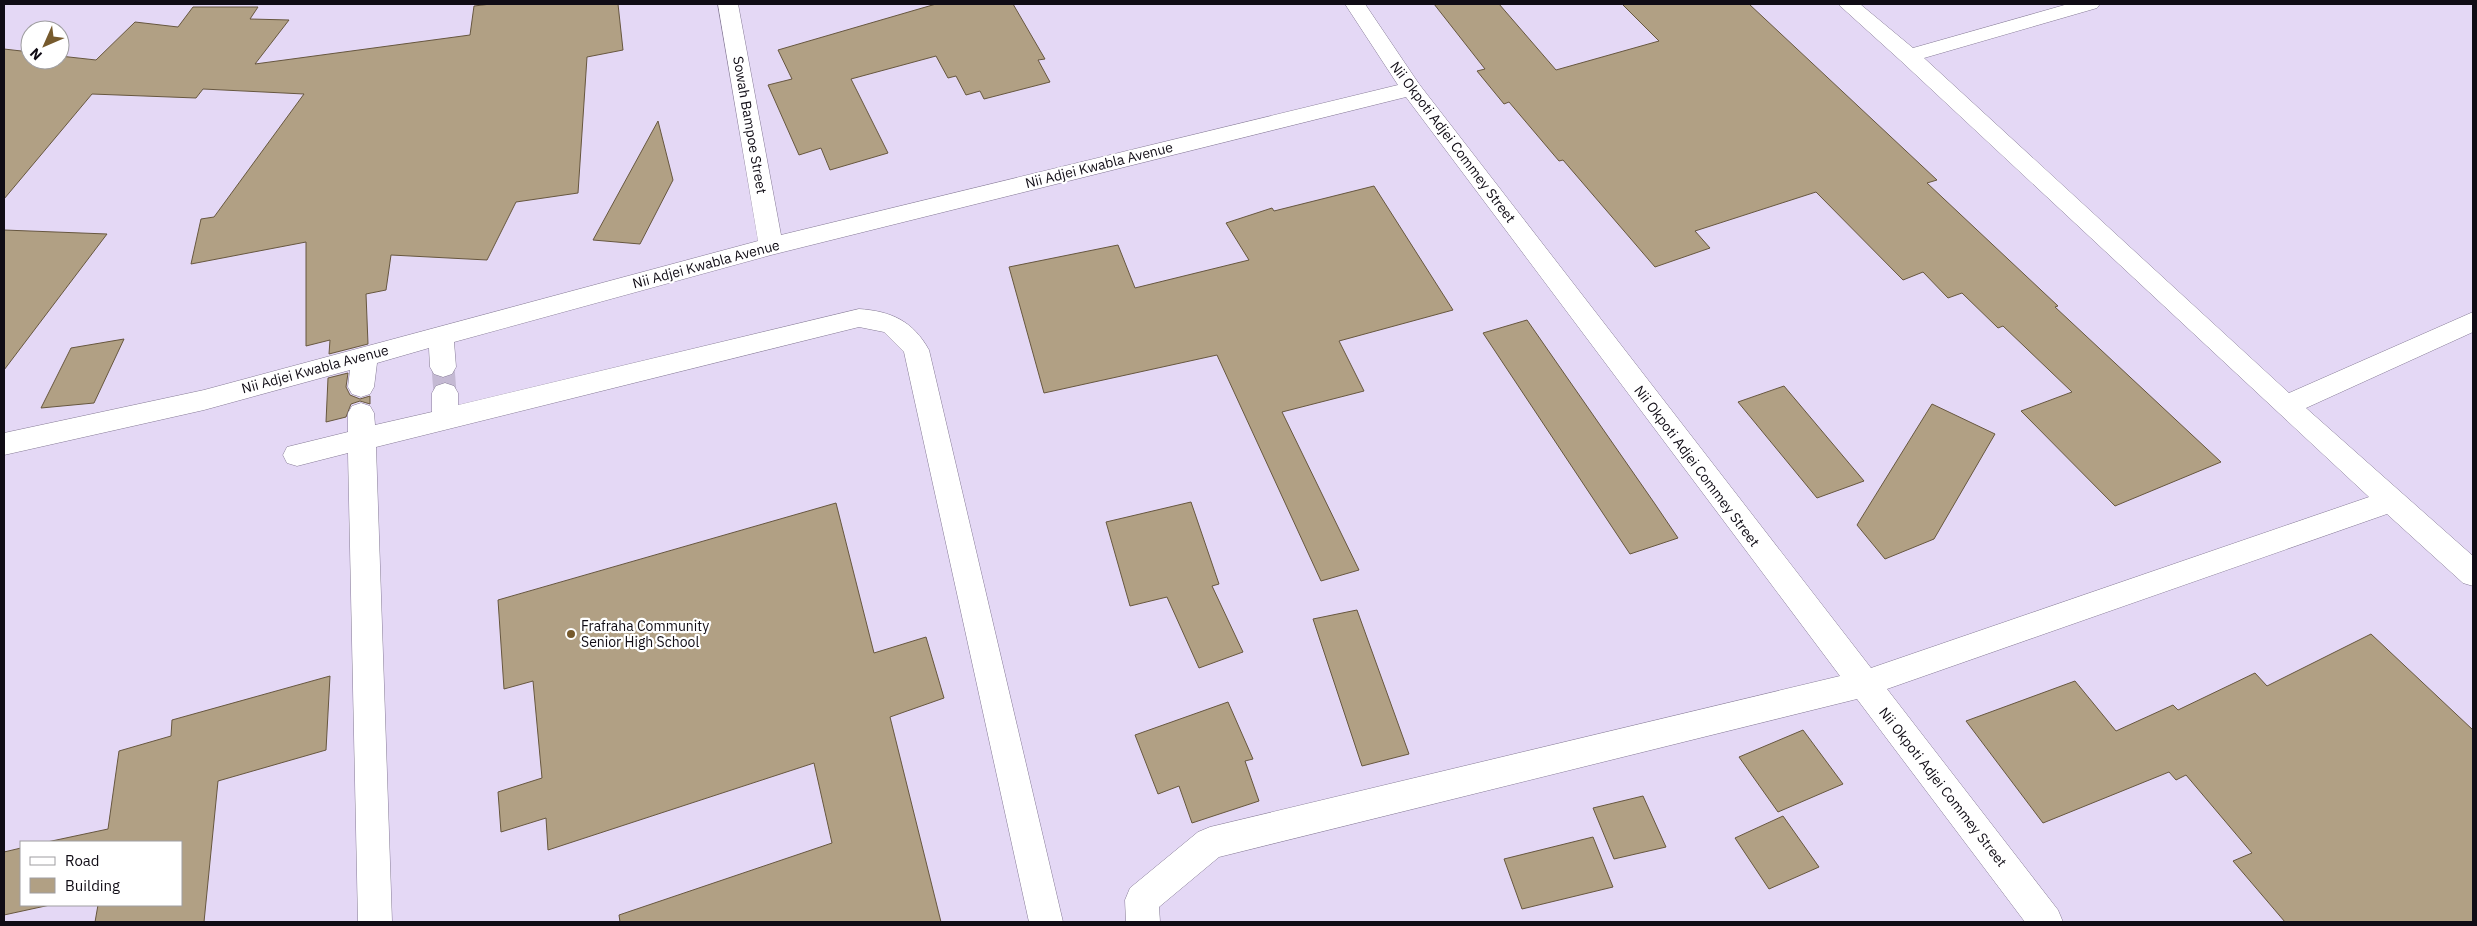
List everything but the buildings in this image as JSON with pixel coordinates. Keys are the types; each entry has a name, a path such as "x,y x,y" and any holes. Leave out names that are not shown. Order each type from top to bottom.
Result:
{"street":[{"name":"Sowah Bampoe Street","path":"728,4 771,246"},
{"name":"Nii Okpoti Adjei Commey Street","path":"1355,4 1410,89 2046,922"},
{"path":"1848,4 1909,56 2286,406 2473,574"},
{"path":"1909,56 2090,4"},
{"name":"Nii Adjei Kwabla Avenue","path":"4,444 204,400 771,246 1410,89"},
{"path":"297,455 360,426 445,406 859,318 893,324 904,332 916,350 1046,922"},
{"path":"2286,406 2473,321"},
{"path":"440,336 443,366"},
{"path":"361,387 365,355"},
{"path":"360,426 375,922"},
{"path":"1143,922 1142,900 1210,843 1863,684 2391,501"}],"tunnel":[{"path":"443,367 445,393"}],"place":[{"name":"Frafraha Community Senior High School","path":"571,634"}]}
